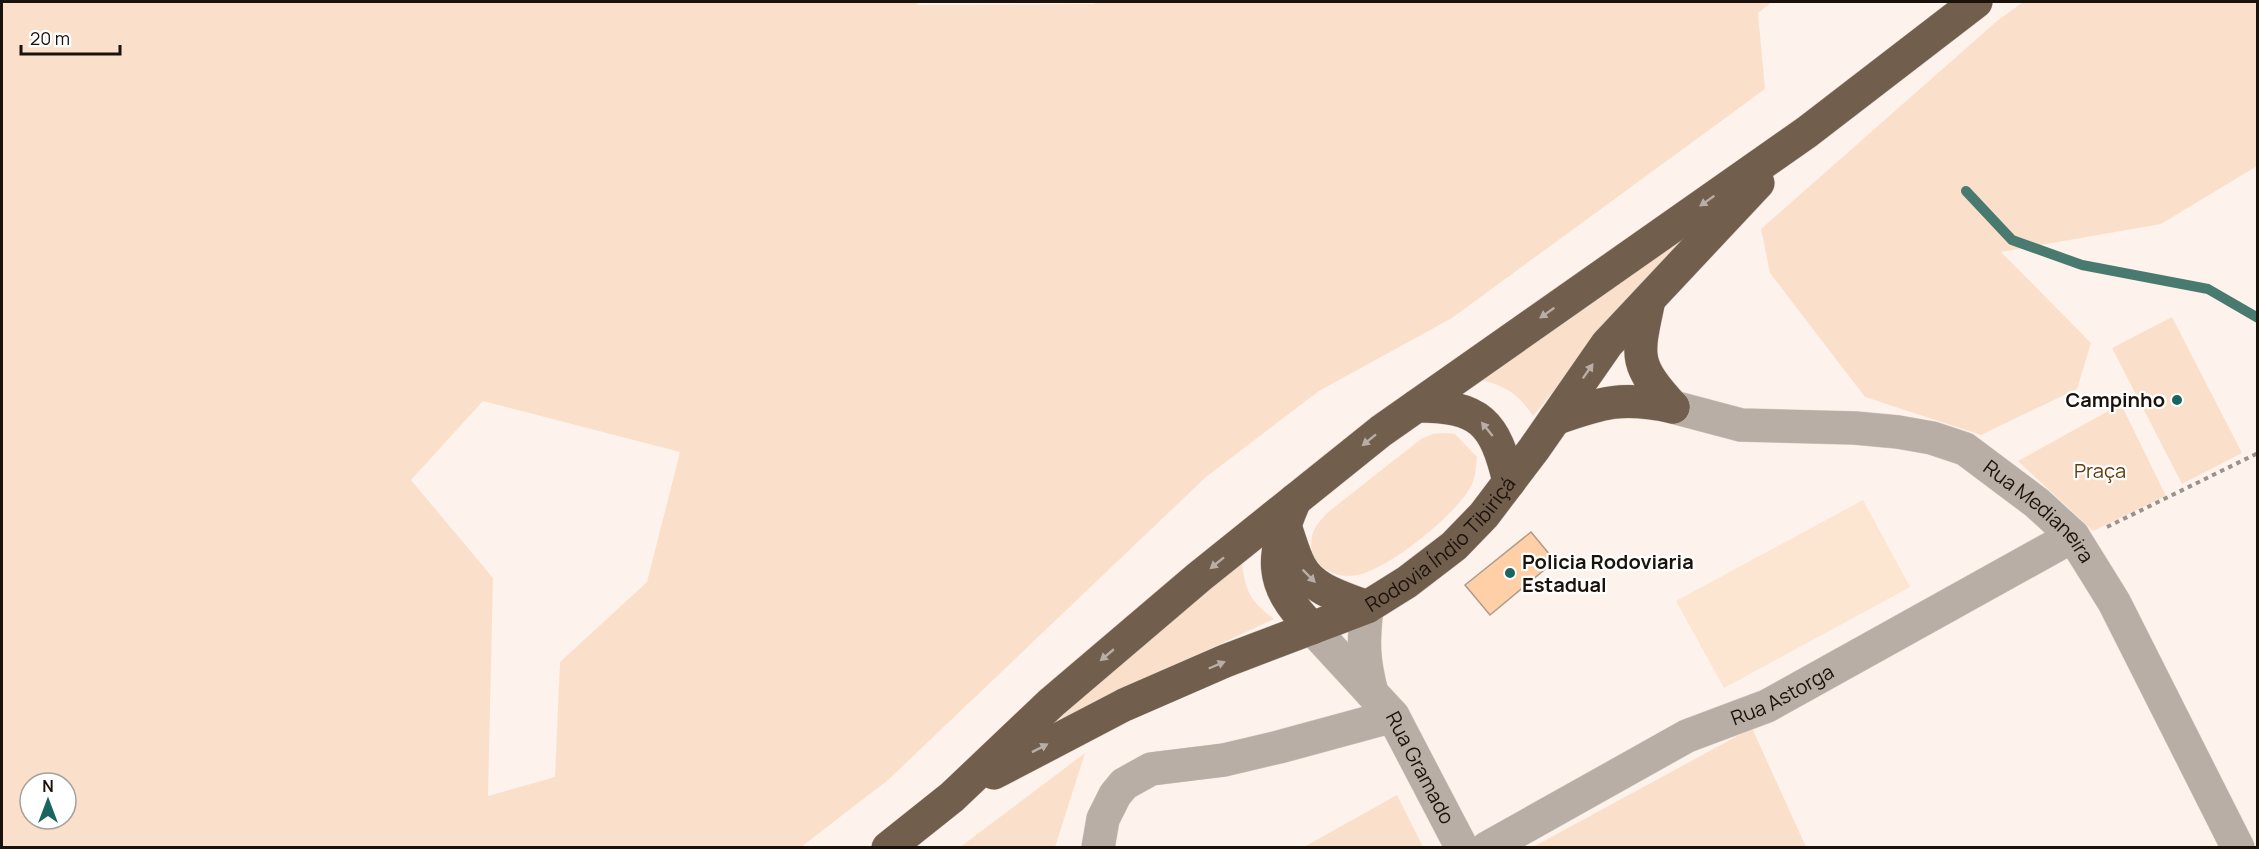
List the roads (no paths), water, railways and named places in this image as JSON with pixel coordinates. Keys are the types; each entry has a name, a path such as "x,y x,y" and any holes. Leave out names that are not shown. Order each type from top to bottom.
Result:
{"highway":[{"name":"Rodovia Índio Tibiriçá","path":"888,848 952,796 1051,703 1290,512 1381,430 1807,132 1976,2"},
{"name":"Rodovia Índio Tibiriçá","path":"952,796 1124,705 1225,661 1367,607 1407,582 1454,546 1484,514 1509,482 1607,344 1807,132"},
{"path":"1649,300 1641,336 1640,355 1643,369 1652,384 1673,407"},
{"path":"1555,418 1620,400 1643,400 1673,407"},
{"path":"1417,406 1458,409 1474,416 1486,426 1496,441 1509,482"},
{"path":"1290,512 1300,567 1312,581 1327,591 1367,607"},
{"path":"1290,512 1278,551 1278,574 1283,591 1294,609 1312,628"}],"street":[{"name":"Rua Medianeira","path":"1673,407 1741,425 1854,428 1932,438 1965,448 2037,502 2075,539 2114,602 2238,848"},
{"name":"Rua Astorga","path":"1487,848 1687,736 1767,706 2075,539"},
{"name":"Rua Gramado","path":"1367,607 1364,649 1382,704 1462,848"},
{"name":"Rua Gramado","path":"1312,628 1382,704"},
{"path":"1098,848 1104,819 1114,795 1124,784 1143,772 1224,760 1279,747 1382,704"}],"waterway":[{"path":"1966,191 2012,240 2082,265 2208,289 2258,318"}],"place":[{"name":"Campinho","path":"2177,400"},
{"name":"Policia Rodoviaria Estadual","path":"1510,573"}],"park label":[{"name":"Praça","path":"2100,471"}]}
